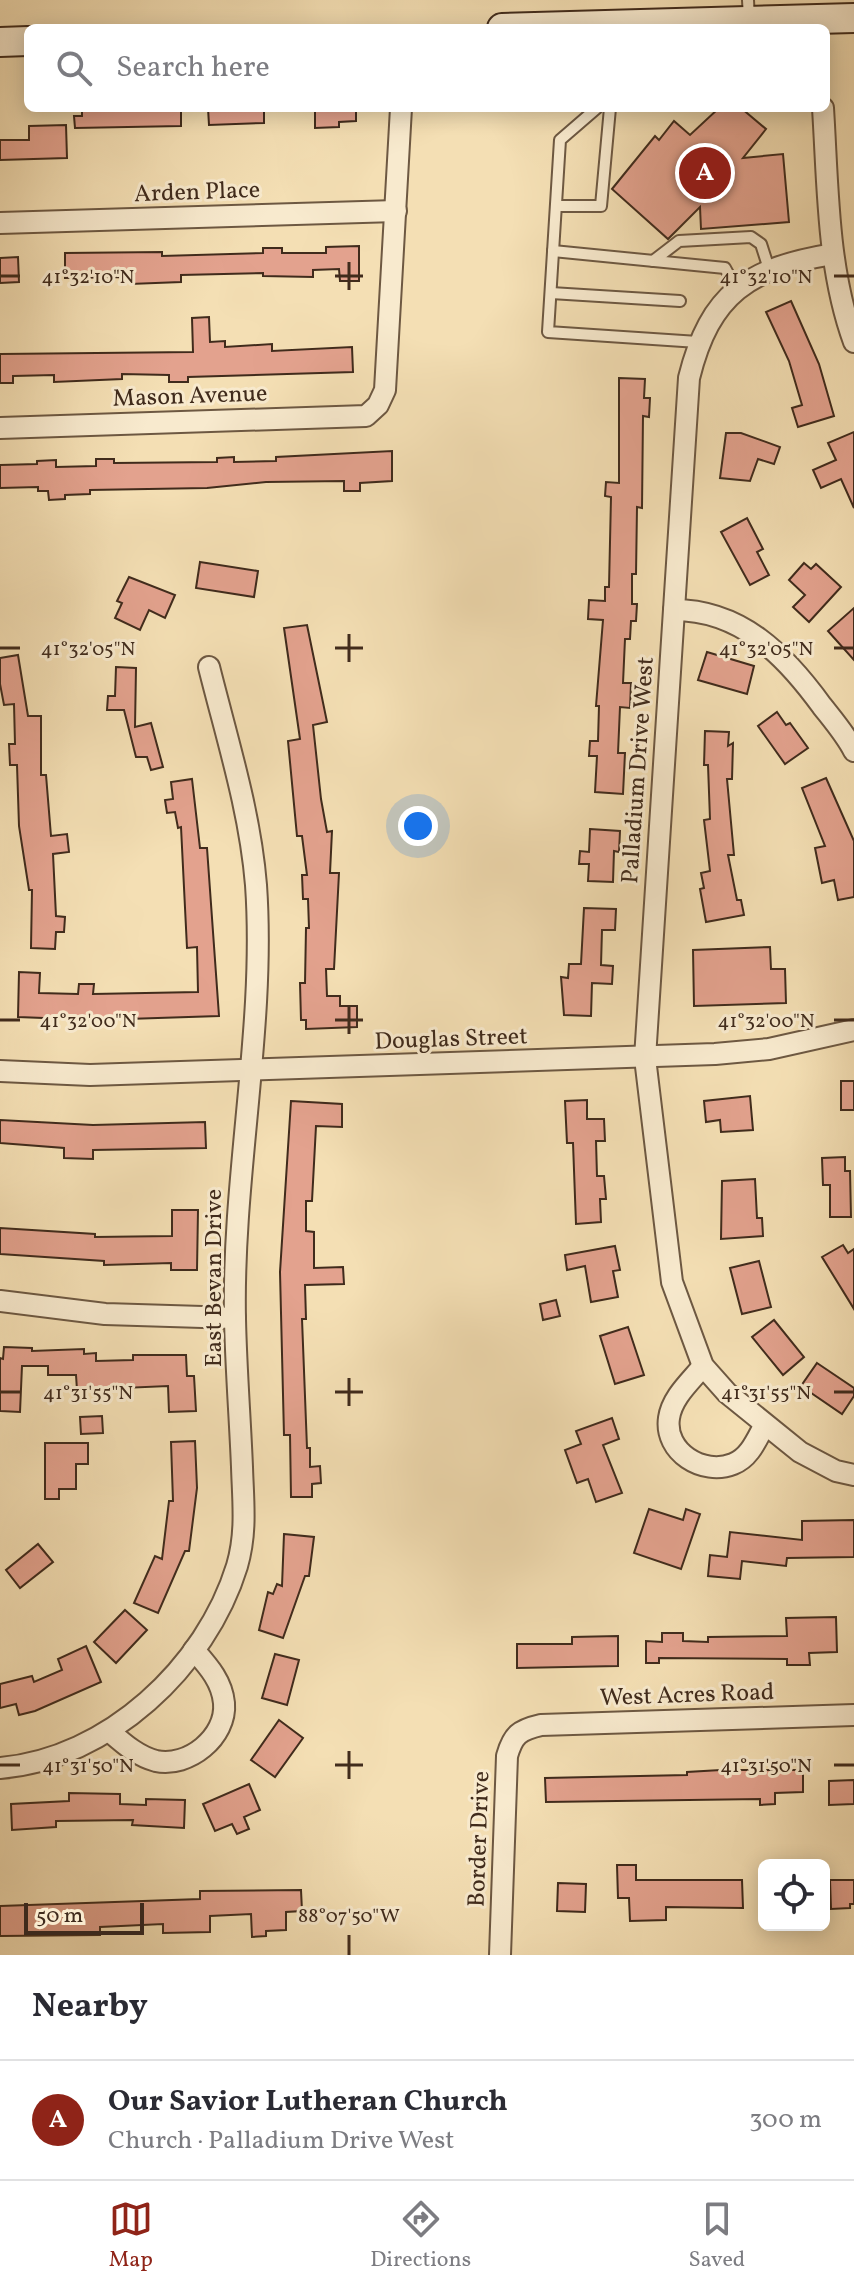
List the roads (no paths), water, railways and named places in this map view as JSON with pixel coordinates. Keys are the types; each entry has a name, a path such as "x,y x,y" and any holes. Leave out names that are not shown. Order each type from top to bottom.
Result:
{"main road":[{"path":"634,24 748,11 818,19 854,18"},
{"path":"0,42 24,41"}],"street":[{"path":"396,211 401,112"},
{"path":"823,112 833,254 845,318 854,342"},
{"name":"Arden Place","path":"0,223 396,211"},
{"name":"Mason Avenue","path":"0,428 366,416 378,405 385,390 396,211"},
{"name":"Palladium Drive West","path":"833,254 769,269 736,288 714,312 698,342 689,378 645,1058 672,1282 703,1366 764,1426 800,1452 836,1471 854,1475"},
{"path":"674,610 695,610 729,620 786,659 854,751"},
{"name":"East Bevan Drive","path":"0,1768 61,1753 109,1731 149,1701 194,1650 218,1610 237,1566 246,1517 235,1318 237,1214 249,1070 256,887 249,824 209,667"},
{"name":"Douglas Street","path":"0,1071 90,1075 645,1058 769,1049 854,1030"},
{"path":"0,1301 105,1314 235,1318"},
{"path":"703,1366 677,1397 669,1419 674,1447 689,1461 712,1468 734,1464 752,1450 764,1426"},
{"path":"109,1731 134,1752 157,1761 186,1758 199,1751 218,1728 225,1705 219,1681 194,1650"},
{"name":"West Acres Road","path":"522,1729 541,1725 854,1715"},
{"name":"Border Drive","path":"500,1955 507,1756 512,1738 522,1729"}],"lane":[{"path":"592,112 560,140 548,332 698,342"},
{"path":"556,206 601,206 610,112"},
{"path":"653,261 679,241 751,237 761,244 769,269"},
{"path":"553,251 725,268 736,288"},
{"path":"551,293 680,301"}],"place":[{"name":"Our Savior Lutheran Church","path":"705,173"}]}
